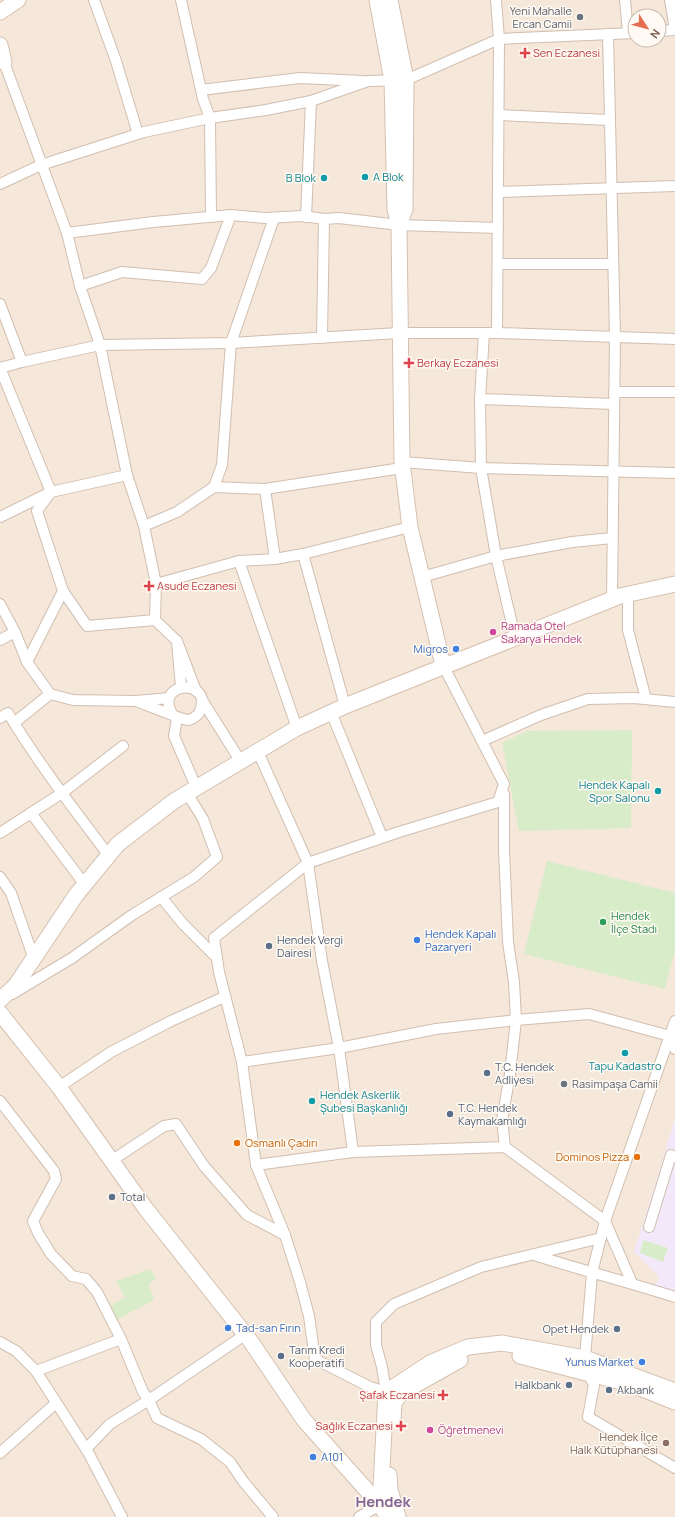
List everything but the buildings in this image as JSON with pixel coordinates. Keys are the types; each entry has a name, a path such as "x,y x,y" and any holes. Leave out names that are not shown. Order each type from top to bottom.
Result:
{"main road":[{"path":"0,12 18,0"},
{"path":"377,0 399,81"},
{"path":"390,0 399,81 405,209 398,225 402,465 410,527 443,665"},
{"path":"0,45 2,58"},
{"path":"0,1001 16,985 85,885 118,844 174,802 297,728 338,709 443,665 612,599 675,584"},
{"path":"0,1013 60,1087 146,1209 246,1334 304,1420 391,1514"},
{"path":"391,1514 386,1392 430,1363 468,1347 502,1343 586,1365 675,1391"},
{"path":"391,1514 389,1460 394,1403 401,1393 464,1357 487,1352 509,1353 586,1365 675,1402"}],"street":[{"path":"94,0 116,61 138,134"},
{"path":"181,0 201,90 210,118 211,217"},
{"path":"496,0 499,114 497,333"},
{"path":"624,0 627,12"},
{"path":"670,0 675,30"},
{"path":"201,90 300,78 399,81 498,39 627,33"},
{"path":"608,34 615,337 612,599"},
{"path":"2,58 66,233 80,286 100,345 127,475 144,526 156,584 156,620 177,641 196,691 241,762"},
{"path":"0,184 41,165 138,134 210,118 266,110 311,101 368,81"},
{"path":"306,217 311,101"},
{"path":"499,114 610,120"},
{"path":"499,192 675,186"},
{"path":"66,233 153,222 231,215 274,218 339,218 398,225 498,228"},
{"path":"80,286 122,272 202,279 211,268 231,215"},
{"path":"214,487 222,464 231,343 274,218"},
{"path":"322,338 324,219"},
{"path":"498,264 613,264"},
{"path":"0,304 22,362"},
{"path":"484,333 480,399 481,468 496,556 515,637"},
{"path":"51,492 0,368 100,345 231,343 399,334 484,333 675,339"},
{"path":"614,392 675,392"},
{"path":"480,399 614,404"},
{"path":"144,526 177,512 214,487 265,489 402,465 675,473"},
{"path":"0,517 51,492 127,475"},
{"path":"265,489 275,559"},
{"path":"51,492 37,511 63,592 88,626 156,620"},
{"path":"156,584 239,561 275,559 303,554 410,527"},
{"path":"422,577 496,556 572,542 612,538"},
{"path":"303,554 338,709 382,837"},
{"path":"239,561 297,728"},
{"path":"27,662 63,592"},
{"path":"628,594 628,630 646,699"},
{"path":"0,604 15,632 27,662 50,694 73,700 136,701 169,698"},
{"path":"0,640 15,632"},
{"path":"177,641 181,687"},
{"path":"443,665 504,784 504,850 508,942 514,982 516,1020 510,1074 502,1120 505,1148"},
{"path":"0,1001 72,958 132,915 194,877 217,858 192,791 174,736 174,716 170,709 169,698 176,689 187,686 196,691"},
{"path":"14,723 50,694"},
{"path":"482,741 541,714 588,699 646,699 675,702"},
{"path":"136,701 182,720 193,718 200,711 202,700"},
{"path":"0,718 8,713 32,751 108,856"},
{"path":"0,833 62,793 123,746"},
{"path":"258,752 308,863 322,961 338,1048 353,1152"},
{"path":"401,1393 386,1392 370,1387 315,1359 309,1316 285,1235 256,1166 242,1062 224,997 214,938 308,863 382,837 498,802 504,784"},
{"path":"31,813 85,885"},
{"path":"0,877 11,893 34,959"},
{"path":"161,897 184,924 217,958"},
{"path":"60,1087 111,1052 171,1021 224,997"},
{"path":"242,1062 338,1048 436,1029 589,1014 670,1036"},
{"path":"675,1021 600,1238 592,1274 586,1365 594,1385 588,1417 675,1468"},
{"path":"670,1036 675,1049"},
{"path":"0,1101 54,1170 56,1180 34,1221 38,1233 51,1254 72,1276 86,1279 97,1292 121,1339 143,1392 149,1400 157,1418 200,1439 230,1462 243,1481 273,1517"},
{"path":"111,1161 164,1126 176,1124 204,1166 247,1215 285,1235"},
{"path":"256,1166 353,1152 505,1148 605,1221 632,1283"},
{"path":"649,1227 671,1155 675,1157"},
{"path":"386,1392 382,1367 376,1345 376,1322 394,1304 481,1268 600,1238"},
{"path":"534,1255 592,1274 632,1283 675,1297"},
{"path":"86,1449 110,1424 149,1400 246,1334"},
{"path":"36,1371 121,1339"},
{"path":"0,1342 16,1351 36,1371 86,1449 122,1517"},
{"path":"0,1453 56,1403"},
{"path":"359,1517 391,1514"}],"shaded area":[{"path":"0,0 675,0 675,1517 0,1517"},
{"path":"675,1119 675,1297 654,1290 659,1277 634,1252"}],"green space":[{"path":"632,730 631,828 519,831 502,743 527,731"},
{"name":"Hendek İlçe Stadı","path":"547,861 675,893 675,951 665,989 524,954"},
{"path":"643,1240 668,1248 663,1262 640,1253"},
{"path":"150,1269 156,1278 149,1284 154,1300 116,1320 109,1307 125,1297 116,1281"}],"place":[{"name":"Yeni Mahalle Ercan Camii","path":"580,17"},
{"name":"Sen Eczanesi","path":"525,53"},
{"name":"A Blok","path":"365,177"},
{"name":"B Blok","path":"324,178"},
{"name":"Berkay Eczanesi","path":"409,363"},
{"name":"Asude Eczanesi","path":"149,586"},
{"name":"Ramada Otel Sakarya Hendek","path":"493,632"},
{"name":"Migros","path":"456,649"},
{"name":"Hendek Kapalı Spor Salonu","path":"658,791"},
{"name":"Hendek İlçe Stadı","path":"603,922"},
{"name":"Hendek Kapalı Pazaryeri","path":"417,940"},
{"name":"Hendek Vergi Dairesi","path":"269,946"},
{"name":"Tapu Kadastro","path":"625,1053"},
{"name":"T.C. Hendek Adliyesi","path":"487,1073"},
{"name":"Rasimpaşa Camii","path":"564,1084"},
{"name":"Hendek Askerlik Şubesi Başkanlığı","path":"312,1101"},
{"name":"T.C. Hendek Kaymakamlığı","path":"450,1114"},
{"name":"Osmanlı Çadırı","path":"237,1143"},
{"name":"Dominos Pizza","path":"637,1157"},
{"name":"Total","path":"112,1197"},
{"name":"Tad-san Fırın","path":"228,1328"},
{"name":"Opet Hendek","path":"617,1329"},
{"name":"Tarım Kredi Kooperatifi","path":"281,1356"},
{"name":"Yunus Market","path":"642,1362"},
{"name":"Halkbank","path":"569,1385"},
{"name":"Akbank","path":"609,1390"},
{"name":"Şafak Eczanesi","path":"443,1395"},
{"name":"Sağlık Eczanesi","path":"401,1426"},
{"name":"Öğretmenevi","path":"430,1430"},
{"name":"Hendek İlçe Halk Kütüphanesi","path":"666,1443"},
{"name":"A101","path":"313,1457"}],"district":[{"name":"Hendek","path":"383,1502"}]}
